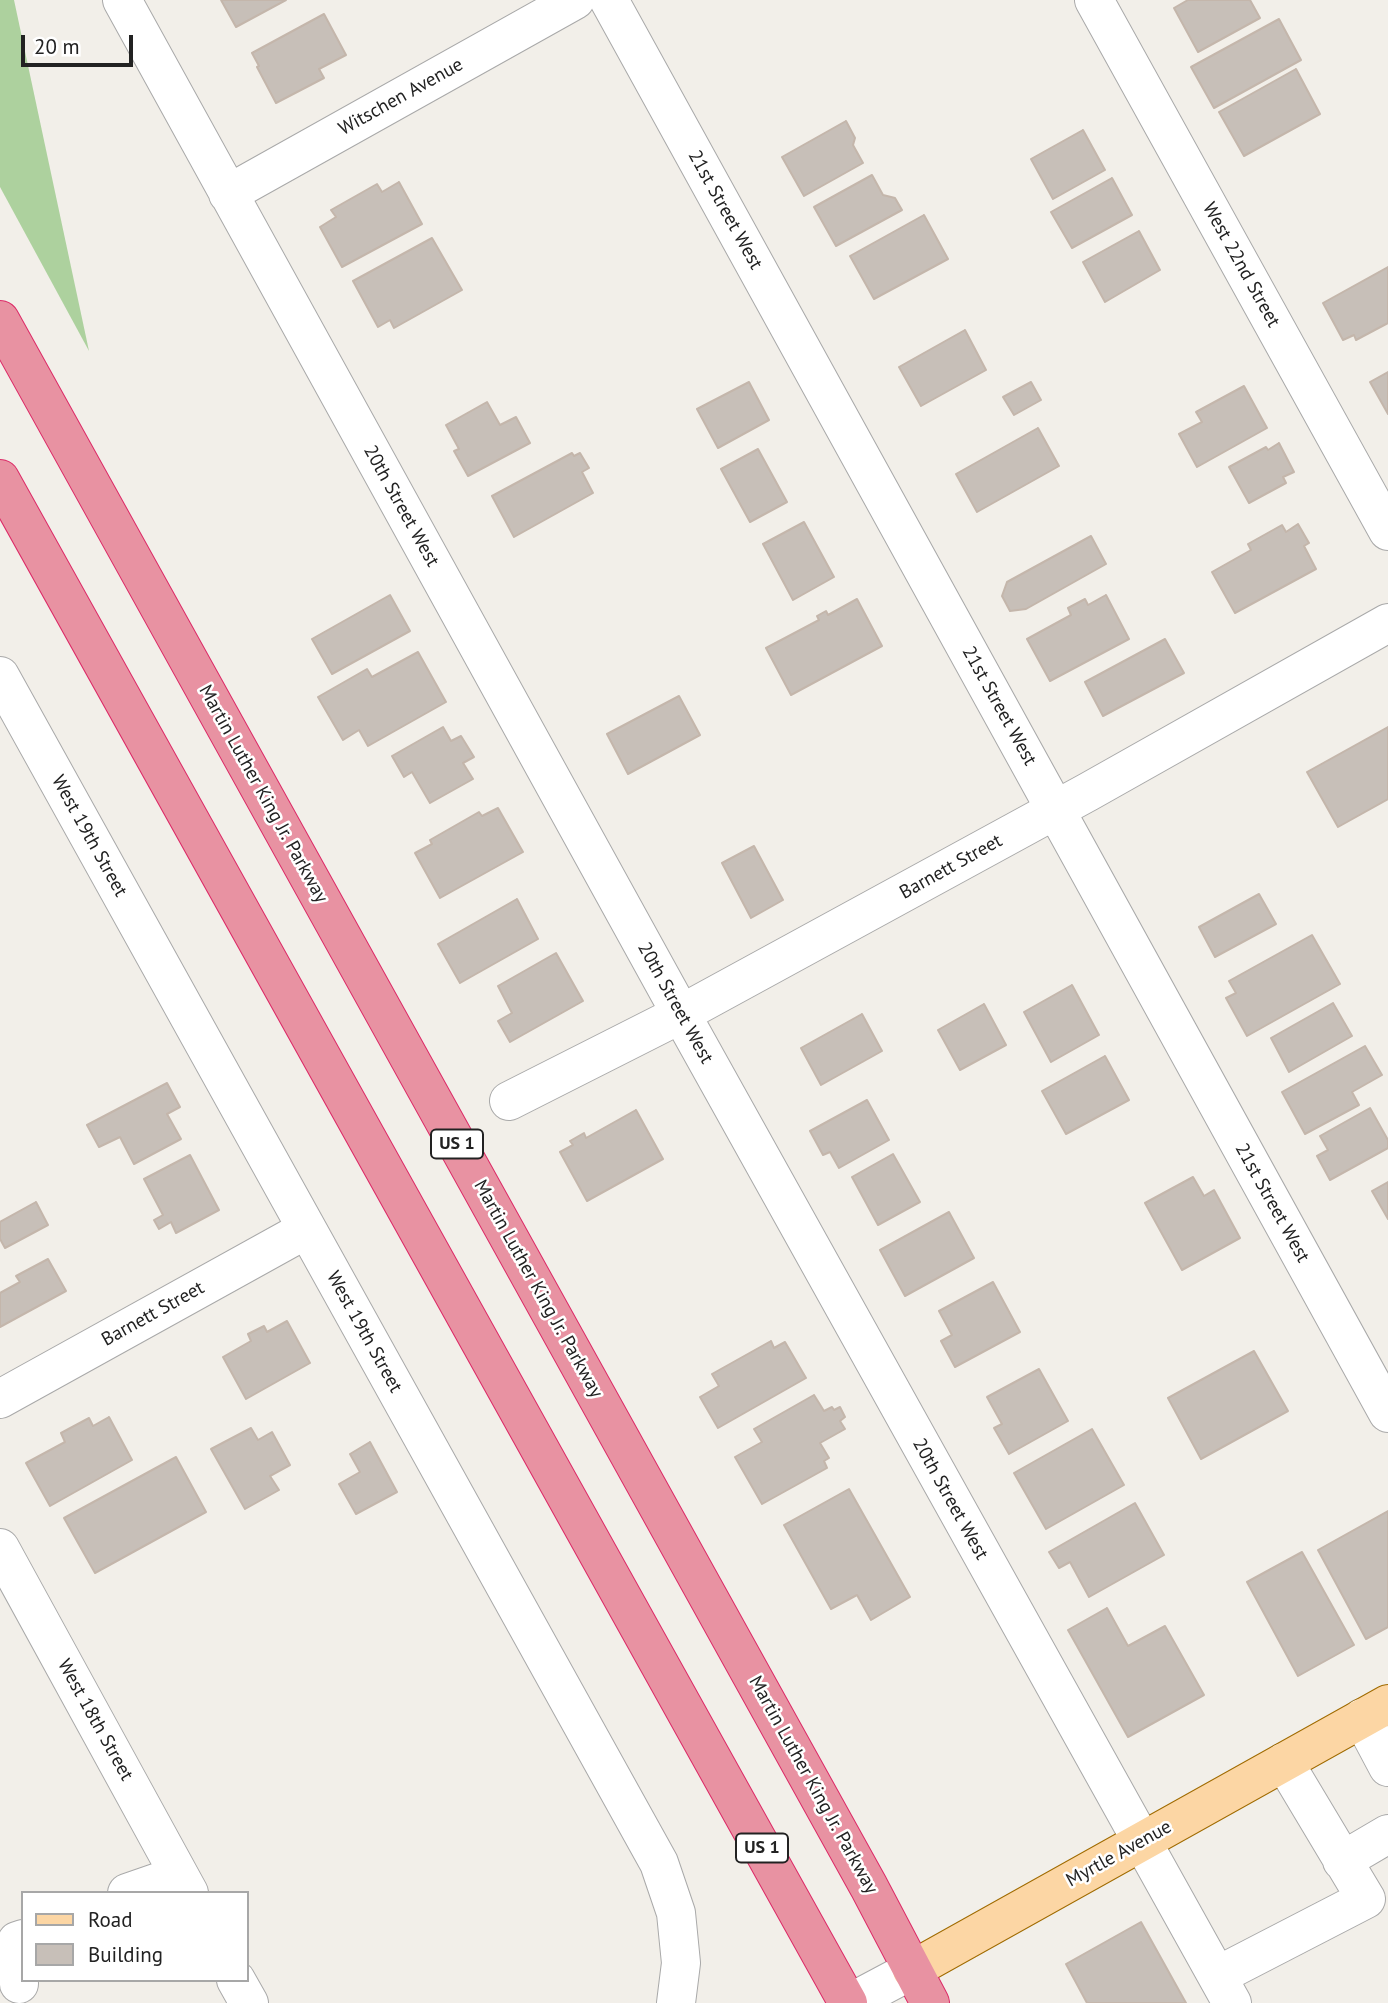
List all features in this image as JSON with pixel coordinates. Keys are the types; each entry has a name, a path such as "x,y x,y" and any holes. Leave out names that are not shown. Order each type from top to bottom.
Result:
{"highway":[{"name":"Martin Luther King Jr. Parkway","path":"0,320 863,1875 930,2003"},
{"name":"US 1","path":"0,479 849,2003"}],"main road":[{"name":"Myrtle Avenue","path":"912,1970 1375,1711"}],"street":[{"name":"20th Street West","path":"122,0 681,1014 1224,1989"},
{"name":"Witschen Avenue","path":"228,194 575,0"},
{"name":"21st Street West","path":"609,0 1388,1413"},
{"name":"West 22nd Street","path":"1094,0 1388,531"},
{"name":"Barnett Street","path":"509,1101 681,1014 1056,810 1388,623"},
{"name":"West 19th Street","path":"0,676 659,1863 676,1913 681,1964 676,2003"},
{"name":"Barnett Street","path":"0,1399 307,1229"},
{"name":"West 18th Street","path":"0,1548 184,1884"},
{"path":"1375,1711 1388,1767"},
{"path":"1224,1989 1377,1904 1342,1861 1284,1762"},
{"path":"1342,1861 1388,1834"},
{"path":"140,1891 184,1884"},
{"path":"19,1984 17,1941 21,1940"},
{"name":"Myrtle Avenue","path":"849,2003 912,1970"},
{"path":"237,1982 248,2003"}],"green space":[{"path":"0,0 14,0 89,351 0,187"}],"building":[{"path":"221,0 286,0 236,27"},
{"path":"1188,0 1250,0 1260,18 1198,52 1174,8"},
{"path":"324,14 346,55 319,69 324,78 276,103 252,53"},
{"path":"1279,19 1301,60 1214,108 1191,67"},
{"path":"1296,69 1320,114 1244,156 1219,112"},
{"path":"846,121 855,138 853,145 863,163 804,196 782,157"},
{"path":"1083,130 1105,170 1053,199 1031,159"},
{"path":"872,175 883,195 895,198 902,210 836,246 814,207"},
{"path":"1112,178 1132,215 1072,248 1051,212"},
{"path":"399,182 422,224 342,267 320,227 336,217 331,210 377,184 382,192"},
{"path":"924,215 948,259 874,299 850,256"},
{"path":"1139,231 1160,270 1105,302 1083,262"},
{"path":"432,238 462,290 394,328 390,320 378,327 353,281"},
{"path":"1388,267 1388,323 1356,340 1354,335 1343,340 1323,303"},
{"path":"965,330 986,370 921,406 899,367"},
{"path":"1388,372 1388,414 1370,382"},
{"path":"749,382 769,420 718,448 697,409"},
{"path":"1031,382 1041,400 1014,415 1003,397"},
{"path":"1244,386 1267,428 1197,467 1179,434 1202,422 1196,412"},
{"path":"487,402 500,425 516,417 530,443 468,476 454,451 459,449 446,425"},
{"path":"1038,428 1059,466 977,512 956,474"},
{"path":"1279,443 1294,472 1283,477 1286,483 1249,503 1229,467"},
{"path":"758,449 787,502 750,522 721,469"},
{"path":"572,453 574,456 580,453 589,468 582,472 593,493 514,537 492,496"},
{"path":"804,522 834,577 793,600 763,544"},
{"path":"1298,524 1309,543 1304,546 1316,569 1235,613 1212,572 1251,550 1248,544 1282,525 1286,532"},
{"path":"1091,536 1106,564 1026,609 1010,611 1002,596 1007,582"},
{"path":"390,595 410,631 332,674 312,639"},
{"path":"1106,595 1129,639 1050,681 1027,639 1071,615 1068,608 1085,599 1088,605"},
{"path":"857,599 882,646 791,695 766,648 819,620 817,616 826,611 828,615"},
{"path":"1165,639 1184,673 1103,716 1085,682"},
{"path":"418,652 446,702 368,746 359,730 343,740 318,697 367,669 372,677"},
{"path":"679,696 700,735 628,774 607,734"},
{"path":"443,727 451,741 461,736 474,757 463,763 473,779 430,803 412,772 404,777 392,756"},
{"path":"1388,727 1388,799 1338,827 1307,772"},
{"path":"498,808 523,852 440,898 415,853 432,844 430,840 479,812 482,816"},
{"path":"754,846 783,900 751,918 722,863"},
{"path":"1259,894 1276,924 1215,957 1199,927"},
{"path":"517,899 538,939 460,983 438,944"},
{"path":"1312,935 1340,984 1247,1036 1226,998 1236,993 1229,981"},
{"path":"556,953 583,1001 510,1042 498,1021 512,1013 498,986"},
{"path":"1072,985 1099,1035 1051,1062 1024,1012"},
{"path":"1333,1003 1352,1036 1289,1072 1271,1038"},
{"path":"984,1004 1006,1045 960,1070 938,1030"},
{"path":"862,1014 882,1051 821,1085 801,1048"},
{"path":"1365,1046 1382,1075 1352,1092 1359,1105 1305,1134 1282,1092"},
{"path":"1105,1056 1129,1100 1066,1134 1042,1091"},
{"path":"167,1083 180,1107 167,1114 181,1139 134,1164 120,1137 99,1147 87,1125"},
{"path":"867,1100 889,1140 839,1168 830,1152 823,1155 810,1131"},
{"path":"1370,1108 1388,1140 1388,1148 1330,1180 1317,1156 1328,1150 1320,1136"},
{"path":"636,1110 663,1159 587,1201 560,1152 573,1145 570,1141 584,1133 586,1138"},
{"path":"893,1154 920,1202 878,1225 852,1177"},
{"path":"190,1155 219,1210 176,1233 171,1222 159,1229 154,1220 163,1215 144,1179"},
{"path":"1193,1177 1204,1196 1214,1190 1240,1238 1182,1270 1145,1203"},
{"path":"1388,1182 1388,1219 1372,1191"},
{"path":"36,1202 48,1225 5,1248 0,1239 0,1222"},
{"path":"949,1212 974,1258 905,1296 880,1250"},
{"path":"48,1259 66,1291 0,1327 0,1293 20,1282 16,1276"},
{"path":"993,1282 1020,1332 955,1367 941,1341 952,1335 939,1311"},
{"path":"287,1321 310,1363 246,1399 223,1357 251,1341 248,1334 264,1326 267,1332"},
{"path":"771,1341 774,1348 785,1342 806,1378 718,1428 700,1397 719,1386 712,1374"},
{"path":"1254,1351 1288,1411 1201,1459 1168,1398"},
{"path":"1039,1369 1068,1421 1009,1454 994,1428 1002,1424 987,1397"},
{"path":"814,1395 824,1411 840,1407 845,1417 840,1421 845,1429 820,1443 829,1458 824,1461 827,1468 762,1504 735,1457 762,1442 754,1429"},
{"path":"109,1417 132,1460 50,1506 26,1463 65,1442 61,1433 89,1418 93,1426"},
{"path":"251,1428 258,1440 272,1432 290,1465 270,1476 279,1490 245,1509 211,1449"},
{"path":"1092,1429 1124,1485 1046,1529 1014,1473"},
{"path":"370,1442 397,1492 356,1514 339,1484 360,1472 350,1454"},
{"path":"176,1457 206,1512 95,1573 64,1518"},
{"path":"849,1489 910,1597 871,1620 857,1595 831,1609 784,1525"},
{"path":"1135,1503 1164,1555 1089,1597 1070,1562 1059,1568 1049,1552"},
{"path":"1388,1511 1388,1627 1366,1639 1318,1550"},
{"path":"1302,1552 1354,1645 1298,1676 1247,1582"},
{"path":"1107,1608 1128,1646 1165,1626 1204,1695 1128,1737 1068,1630"},
{"path":"1141,1922 1186,2003 1087,2003 1066,1964"}]}
